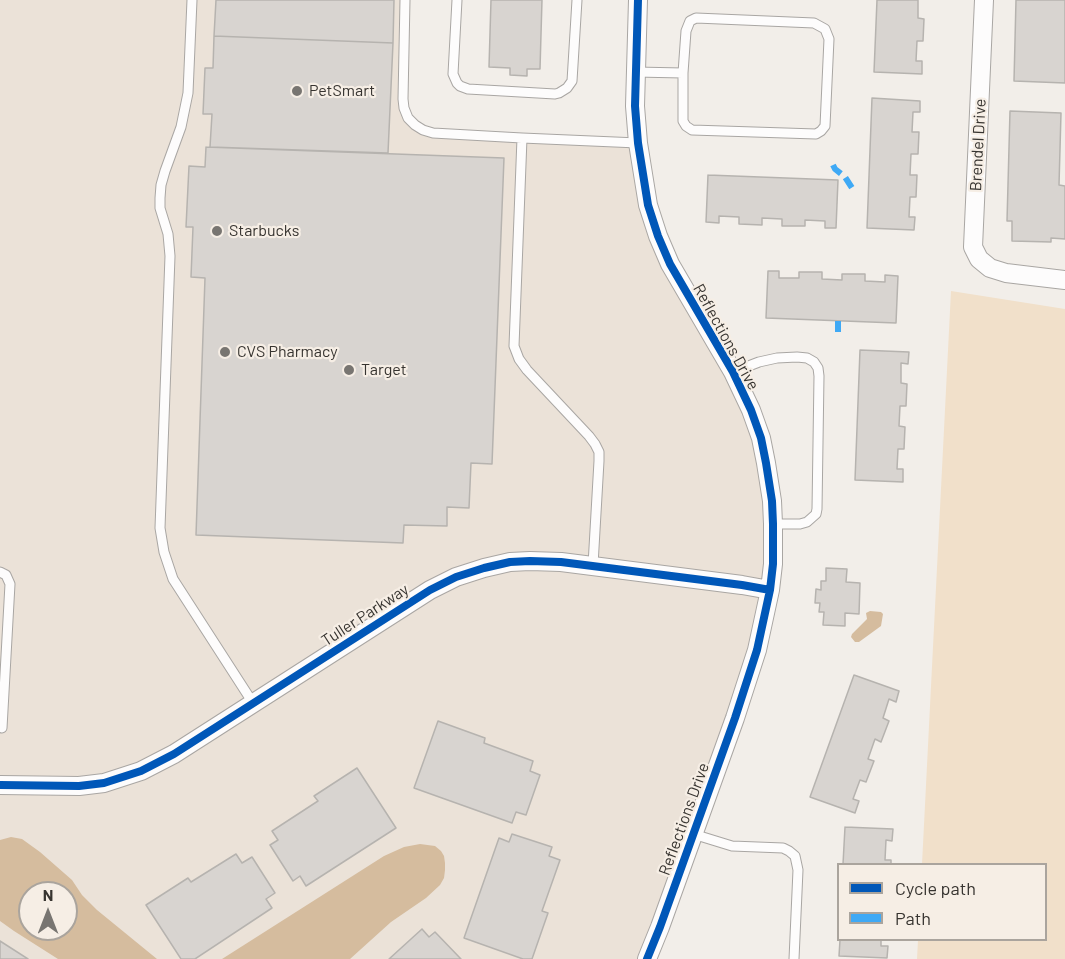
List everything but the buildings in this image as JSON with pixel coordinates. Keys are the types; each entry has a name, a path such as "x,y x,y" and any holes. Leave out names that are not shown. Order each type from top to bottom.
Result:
{"street":[{"name":"Reflections Drive","path":"638,0 635,106 638,143 648,205 658,236 675,274 733,372 752,410 761,438 773,524 770,590 757,650 735,718 647,959"},
{"name":"Brendel Drive","path":"984,0 973,247 979,259 990,268 1006,273 1065,280"},
{"name":"Tuller Parkway","path":"0,785 79,786 104,783 141,771 174,754 408,603 456,577 484,568 510,562 561,562 770,590"}],"lane":[{"path":"192,0 188,93 181,127 161,185 160,198 170,256 161,542 173,579 253,703"},
{"path":"405,0 404,108 408,118 423,130 433,133 638,143"},
{"path":"457,0 453,74 460,86 468,89 555,94 567,88 572,81 577,0"},
{"path":"696,18 820,25 825,28 829,39 825,126 816,134 692,130 683,122 683,73 686,31 690,21 696,18"},
{"path":"635,72 683,73"},
{"path":"522,138 514,346 527,370 589,436 599,452 593,565"},
{"path":"733,372 759,362 797,357 807,358 818,368 816,514 807,522 800,524 773,524"},
{"path":"0,572 6,575 10,584 2,728"},
{"path":"693,834 732,846 783,848 795,856 798,870 794,959"}],"shaded area":[{"path":"0,0 405,0 404,108 423,130 638,143 648,205 761,438 770,590 647,959 0,959"},
{"path":"951,291 1065,309 1065,959 917,959 918,941 1047,941 1047,863 922,863"},
{"path":"870,611 883,614 881,626 859,642 855,642 851,637 852,634 867,619 866,613"},
{"path":"11,837 22,839 73,881 18,881 18,934 0,921 0,840"},
{"path":"420,844 435,846 444,856 444,878 440,885 426,898 391,922 350,959 222,959 384,856 404,847"},
{"path":"78,889 97,910 157,959 58,959 30,941 78,941"}],"marked path":[{"path":"833,165 852,188"},
{"path":"838,321 838,332"}],"cycle path":[{"path":"638,0 635,106 638,143 648,205 670,264 733,372 751,410 761,438 766,463 773,524 773,564 770,590 757,650 735,718 647,959"},
{"path":"0,785 79,786 104,783 141,771 174,754 430,590 456,577 484,568 510,562 561,562 770,590"}],"place":[{"name":"PetSmart","path":"297,91"},
{"name":"Starbucks","path":"217,231"},
{"name":"CVS Pharmacy","path":"225,352"},
{"name":"Target","path":"349,370"}]}
